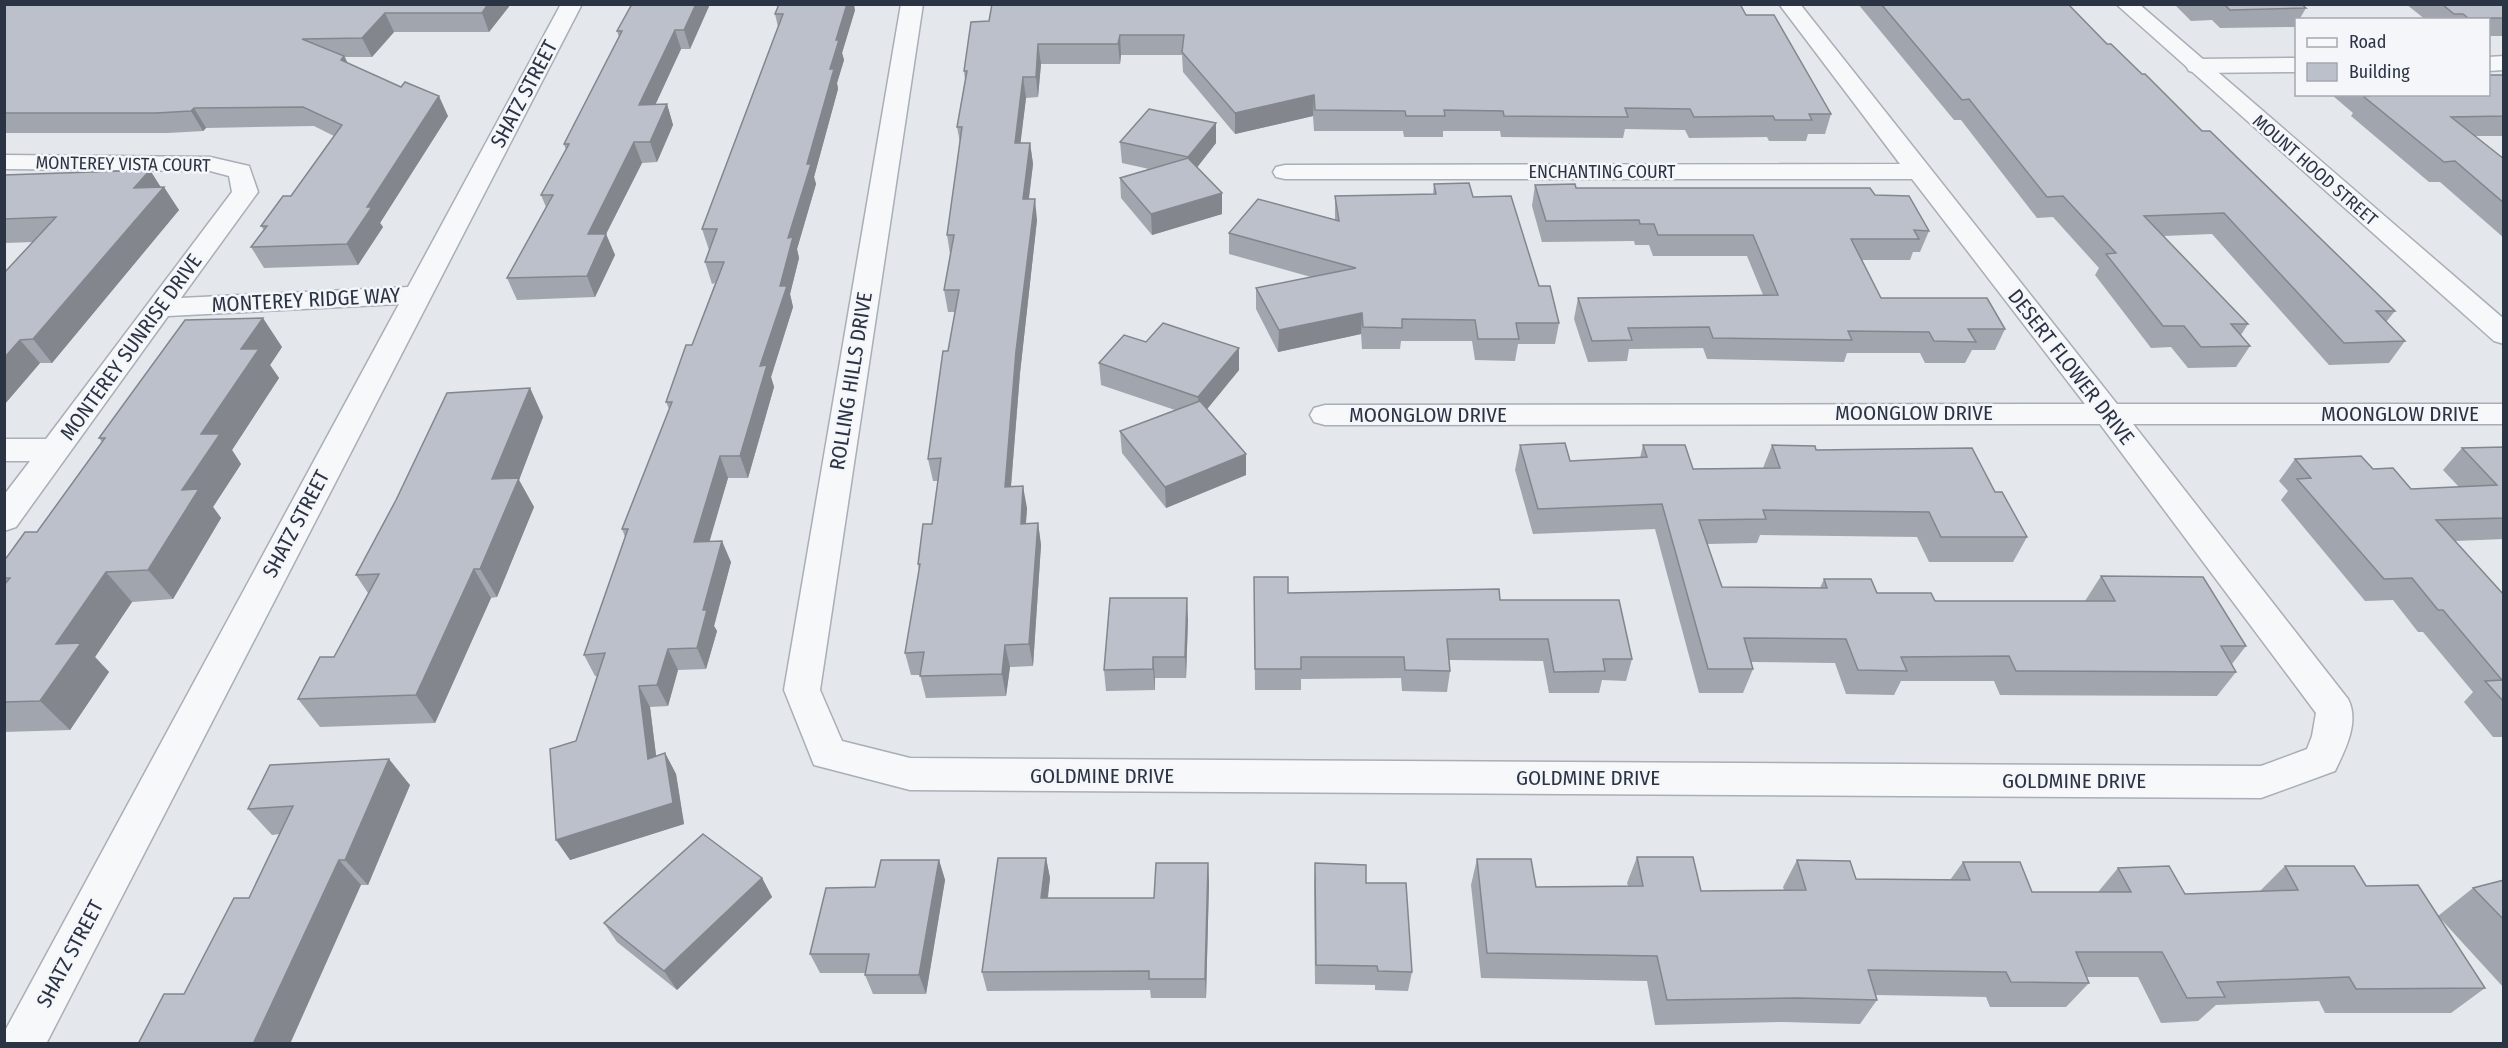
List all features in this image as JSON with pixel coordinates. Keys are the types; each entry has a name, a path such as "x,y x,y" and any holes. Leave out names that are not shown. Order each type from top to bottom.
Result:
{"street":[{"name":"SHATZ STREET","path":"22,1044 572,4"},
{"name":"ROLLING HILLS DRIVE","path":"828,754 802,690 912,4"},
{"name":"DESERT FLOWER DRIVE","path":"1790,4 2108,412 2334,710 2331,736"},
{"name":"MOUNT HOOD STREET","path":"2126,4 2504,335"},
{"path":"2197,66 2295,65"},
{"name":"MONTEREY VISTA COURT","path":"4,162 210,164 240,171"},
{"name":"MONTEREY SUNRISE DRIVE","path":"4,519 244,192 240,171"},
{"name":"ENCHANTING COURT","path":"1285,172 1919,171"},
{"name":"MONTEREY RIDGE WAY","path":"159,308 417,295"},
{"name":"MOONGLOW DRIVE","path":"1325,415 2108,412 2504,414"},
{"path":"4,450 55,450"},
{"name":"GOLDMINE DRIVE","path":"828,754 910,774 2261,782 2320,760 2331,736"}],"building":[{"path":"4,4 488,4 482,13 385,13 362,38 302,39 344,56 341,60 401,87 405,82 439,96 367,207 372,207 347,244 251,247 267,226 261,226 283,196 291,196 342,125 303,107 194,108 191,111 156,113 4,113"},
{"path":"632,4 696,4 684,30 675,30 639,105 667,104 650,142 634,142 588,234 606,234 587,276 507,278 553,195 541,195 569,144 564,144 622,31 617,31"},
{"path":"779,4 847,4 830,69 834,69 807,164 811,164 788,238 793,237 780,286 787,286 760,366 767,365 740,456 720,456 694,542 722,541 703,610 707,610 697,648 668,649 657,685 639,686 648,759 665,753 673,803 556,840 550,749 576,741 605,653 584,655 628,529 622,529 672,402 666,402 686,345 692,345 724,262 705,262 717,229 702,229 783,14 775,14"},
{"path":"992,4 1740,4 1746,15 1774,15 1831,114 1809,114 1812,120 1775,120 1773,116 1694,117 1690,109 1625,108 1628,117 1504,116 1503,111 1444,110 1445,116 1406,116 1405,111 1315,110 1314,95 1235,113 1182,52 1184,35 1120,35 1118,44 1038,44 1036,77 1023,77 1015,143 1030,143 1023,199 1035,199 1016,351 1005,487 1023,486 1021,524 1038,523 1029,644 1005,645 1002,674 920,676 924,652 905,653 920,564 918,564 923,524 932,524 941,458 928,459 943,351 948,351 959,290 944,290 954,235 947,235 962,127 957,127 967,71 964,71 971,22 989,21"},
{"path":"1881,4 2068,4 2107,44 2111,44 2142,74 2145,74 2202,131 2210,131 2395,311 2376,311 2405,341 2344,343 2224,213 2144,216 2248,324 2231,324 2250,346 2201,347 2184,326 2163,326 2106,254 2116,253 2063,196 2047,197 1969,99 1962,100"},
{"path":"2224,4 2301,4 2306,8 2230,10"},
{"path":"2442,4 2504,4 2504,18 2468,18 2463,14 2454,14"},
{"path":"2490,75 2504,75 2504,116 2451,117 2504,159 2504,203 2455,161 2444,162 2363,96 2490,96"},
{"path":"1149,109 1216,123 1188,157 1120,142"},
{"path":"1188,158 1222,193 1151,214 1120,178"},
{"path":"150,170 134,188 164,187 33,339 20,340 4,358 4,273 56,217 4,219 4,175"},
{"path":"1469,183 1473,197 1511,196 1539,286 1550,286 1559,323 1516,323 1519,339 1478,339 1475,320 1402,319 1402,328 1363,327 1362,313 1279,330 1256,288 1356,268 1229,233 1258,199 1339,221 1335,196 1436,194 1434,184"},
{"path":"1575,184 1576,188 1870,188 1875,195 1909,196 1929,231 1914,230 1919,239 1851,239 1881,298 1987,298 2005,329 1968,329 1976,342 1934,341 1929,332 1848,331 1852,340 1713,338 1709,327 1628,328 1632,340 1592,341 1578,298 1778,295 1753,235 1658,235 1654,224 1640,224 1639,220 1546,221 1535,185"},
{"path":"263,318 241,349 259,349 201,434 220,434 182,490 199,489 148,570 106,572 56,644 81,643 40,701 4,702 4,585 10,578 4,578 4,561 25,532 37,532 105,438 99,438 185,320"},
{"path":"1163,323 1239,348 1198,397 1099,363 1124,335 1146,342"},
{"path":"530,388 492,479 519,478 480,569 474,569 416,695 298,699 320,657 334,657 379,574 356,575 396,500 447,393"},
{"path":"1200,401 1246,454 1165,487 1120,431"},
{"path":"1565,443 1570,461 1647,457 1643,445 1685,445 1693,469 1780,468 1772,445 1815,446 1816,450 1972,448 1995,492 2002,492 2027,537 1941,537 1929,512 1763,510 1766,519 1699,520 1722,587 1827,588 1824,579 1871,579 1877,593 1931,593 1935,601 2115,601 2101,576 2203,577 2246,646 2221,646 2236,672 2016,671 2009,656 1901,657 1907,671 1858,670 1846,639 1744,638 1753,669 1708,669 1662,504 1538,509 1520,445"},
{"path":"2504,447 2504,518 2436,520 2504,595 2504,702 2485,681 2502,680 2443,610 2438,610 2412,578 2384,579 2297,479 2311,478 2295,459 2361,456 2373,469 2393,468 2411,489 2497,485 2462,448"},
{"path":"1254,577 1288,577 1288,593 1499,589 1500,600 1619,600 1632,659 1603,659 1605,671 1554,672 1548,639 1447,639 1450,671 1405,670 1404,657 1301,657 1301,669 1255,669"},
{"path":"1110,598 1187,598 1185,657 1153,657 1153,669 1104,670"},
{"path":"389,759 345,860 339,860 253,1044 138,1044 164,994 184,994 234,898 249,898 293,806 248,809 270,765"},
{"path":"703,834 762,878 664,971 604,923"},
{"path":"1637,857 1693,857 1701,891 1806,890 1797,860 1850,861 1856,879 1970,880 1963,862 2020,862 2032,892 2131,892 2118,868 2169,866 2185,894 2298,890 2285,866 2354,866 2366,886 2418,885 2485,988 2356,989 2349,977 2217,982 2225,997 2187,998 2162,952 2076,952 2089,983 2011,982 2006,972 1868,970 1877,1000 1798,998 1667,1000 1657,956 1487,953 1477,859 1531,859 1536,887 1643,886"},
{"path":"998,858 1046,858 1041,898 1154,898 1156,863 1208,863 1205,979 1149,979 1149,971 982,972"},
{"path":"881,860 939,860 919,975 865,975 869,954 810,954 826,888 875,887"},
{"path":"1315,863 1366,865 1366,883 1406,883 1412,972 1378,971 1377,966 1316,965"},
{"path":"2504,880 2504,920 2473,888"}]}
